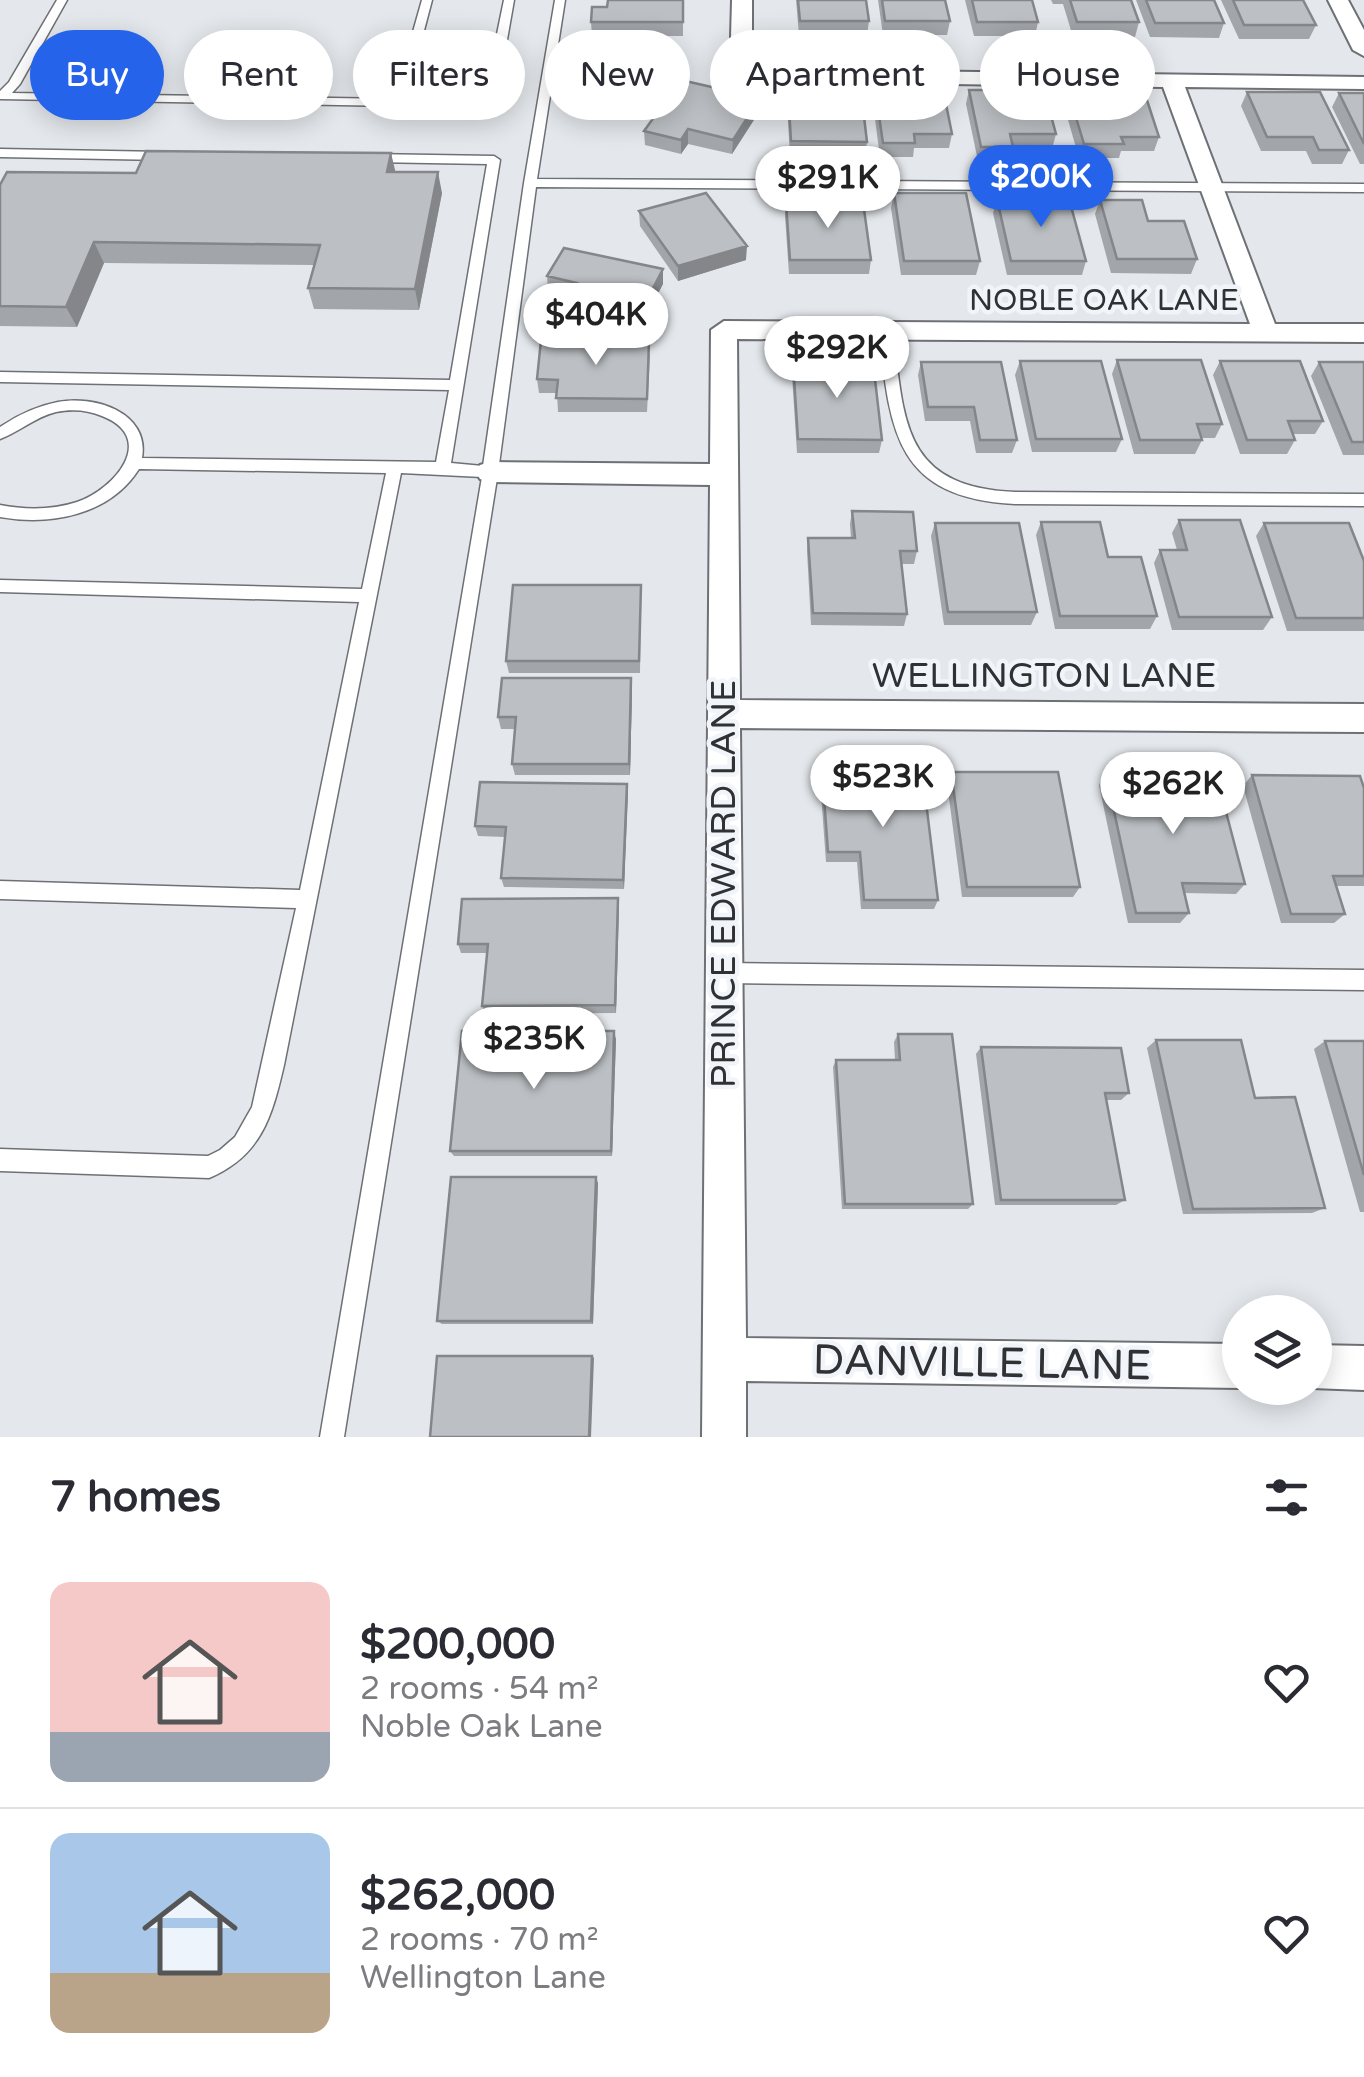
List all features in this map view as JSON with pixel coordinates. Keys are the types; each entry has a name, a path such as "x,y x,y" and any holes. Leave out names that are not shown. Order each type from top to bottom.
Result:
{"street":[{"path":"742,0 741,76 1364,82"},
{"path":"1338,0 1364,50"},
{"path":"1171,80 1266,333"},
{"name":"NOBLE OAK LANE","path":"724,330 1364,334"},
{"name":"PRINCE EDWARD LANE","path":"724,330 724,1437"},
{"path":"490,472 724,476"},
{"name":"WELLINGTON LANE","path":"724,714 1364,718"},
{"name":"DANVILLE LANE","path":"724,1360 1222,1366"},
{"path":"1332,1367 1364,1368"}],"lane":[{"path":"1,97 14,84 62,0"},
{"path":"419,30 427,0"},
{"path":"504,30 510,0"},
{"path":"332,1437 490,472 560,0"},
{"path":"1,97 353,102"},
{"path":"0,154 178,156"},
{"path":"356,158 494,160 443,468"},
{"path":"530,184 1364,188"},
{"path":"886,331 904,442 918,461 940,479 969,494 1016,498 1364,500"},
{"path":"0,377 457,385"},
{"path":"0,434 30,416 63,406 95,408 119,417 133,432 136,447 119,486 65,514 30,517 0,511"},
{"path":"132,463 490,472"},
{"path":"0,1160 209,1167 230,1161 246,1142 263,1106 395,467"},
{"path":"0,586 368,596"},
{"path":"0,890 306,899"},
{"path":"724,973 1364,980"}],"building":[{"path":"608,0 683,0 683,22 591,22 592,7 607,7"},
{"path":"798,0 866,0 869,21 800,21"},
{"path":"882,0 945,0 950,21 885,21"},
{"path":"972,0 1032,0 1038,22 977,22"},
{"path":"1070,0 1131,0 1139,22 1077,22"},
{"path":"1146,0 1214,0 1224,23 1155,23"},
{"path":"1233,0 1303,0 1316,25 1244,25"},
{"path":"690,82 710,87 710,120 746,120 733,140 688,129 681,140 644,131 652,120 690,120"},
{"path":"969,90 980,90 980,120 1052,120 1056,134 1010,134 1013,147 981,147"},
{"path":"1247,92 1320,92 1349,150 1319,150 1313,137 1267,137"},
{"path":"1339,93 1364,93 1364,144"},
{"path":"790,120 864,120 867,142 791,141"},
{"path":"880,120 949,120 952,134 914,134 915,143 883,143"},
{"path":"1077,120 1153,120 1159,137 1121,137 1124,144 1084,144"},
{"path":"146,151 391,153 387,172 438,172 415,289 308,288 320,245 94,242 66,307 0,306 0,185 7,172 136,173"},
{"path":"706,193 747,246 678,266 639,211"},
{"path":"894,193 966,193 980,261 904,261"},
{"path":"997,199 1069,199 1086,261 1011,261"},
{"path":"1100,200 1142,200 1148,221 1184,221 1197,259 1117,259"},
{"path":"786,202 863,202 871,260 790,260"},
{"path":"564,248 663,269 631,330 559,314 577,283 547,276"},
{"path":"541,340 649,341 647,399 556,398 558,380 537,379"},
{"path":"1117,360 1201,360 1222,424 1197,424 1202,440 1140,440"},
{"path":"1020,361 1101,361 1122,439 1036,439"},
{"path":"1220,361 1300,361 1323,421 1288,421 1295,440 1247,440"},
{"path":"793,362 873,362 882,440 798,439"},
{"path":"921,362 1001,362 1017,440 980,440 974,407 928,407"},
{"path":"1319,362 1364,362 1364,442 1352,442"},
{"path":"852,511 913,512 917,551 900,551 907,614 813,613 808,538 855,538"},
{"path":"1179,520 1240,520 1272,617 1179,617 1160,550 1187,550"},
{"path":"1041,522 1100,522 1108,557 1141,557 1157,616 1060,616"},
{"path":"935,523 1019,523 1037,612 948,612"},
{"path":"1264,523 1349,523 1364,561 1364,618 1296,618"},
{"path":"513,585 641,585 639,661 506,661"},
{"path":"502,678 631,678 629,764 512,764 516,717 498,717"},
{"path":"822,769 922,769 938,900 864,900 860,852 828,852"},
{"path":"951,772 1058,772 1080,887 967,887"},
{"path":"1106,774 1216,774 1245,884 1182,883 1189,913 1136,913"},
{"path":"1252,775 1360,776 1364,788 1364,876 1333,876 1345,914 1291,914"},
{"path":"480,782 627,784 623,880 501,878 506,827 475,826"},
{"path":"618,898 615,1005 482,1006 488,944 458,944 462,899"},
{"path":"462,1031 614,1031 611,1151 450,1151"},
{"path":"898,1034 952,1034 973,1204 845,1204 836,1060 900,1060"},
{"path":"1156,1040 1241,1040 1255,1098 1295,1097 1325,1208 1193,1209"},
{"path":"1325,1041 1364,1041 1364,1175"},
{"path":"981,1047 1121,1048 1129,1093 1105,1093 1125,1200 1001,1200"},
{"path":"451,1177 596,1177 591,1321 437,1321"},
{"path":"437,1356 592,1356 589,1437 430,1437"}]}
